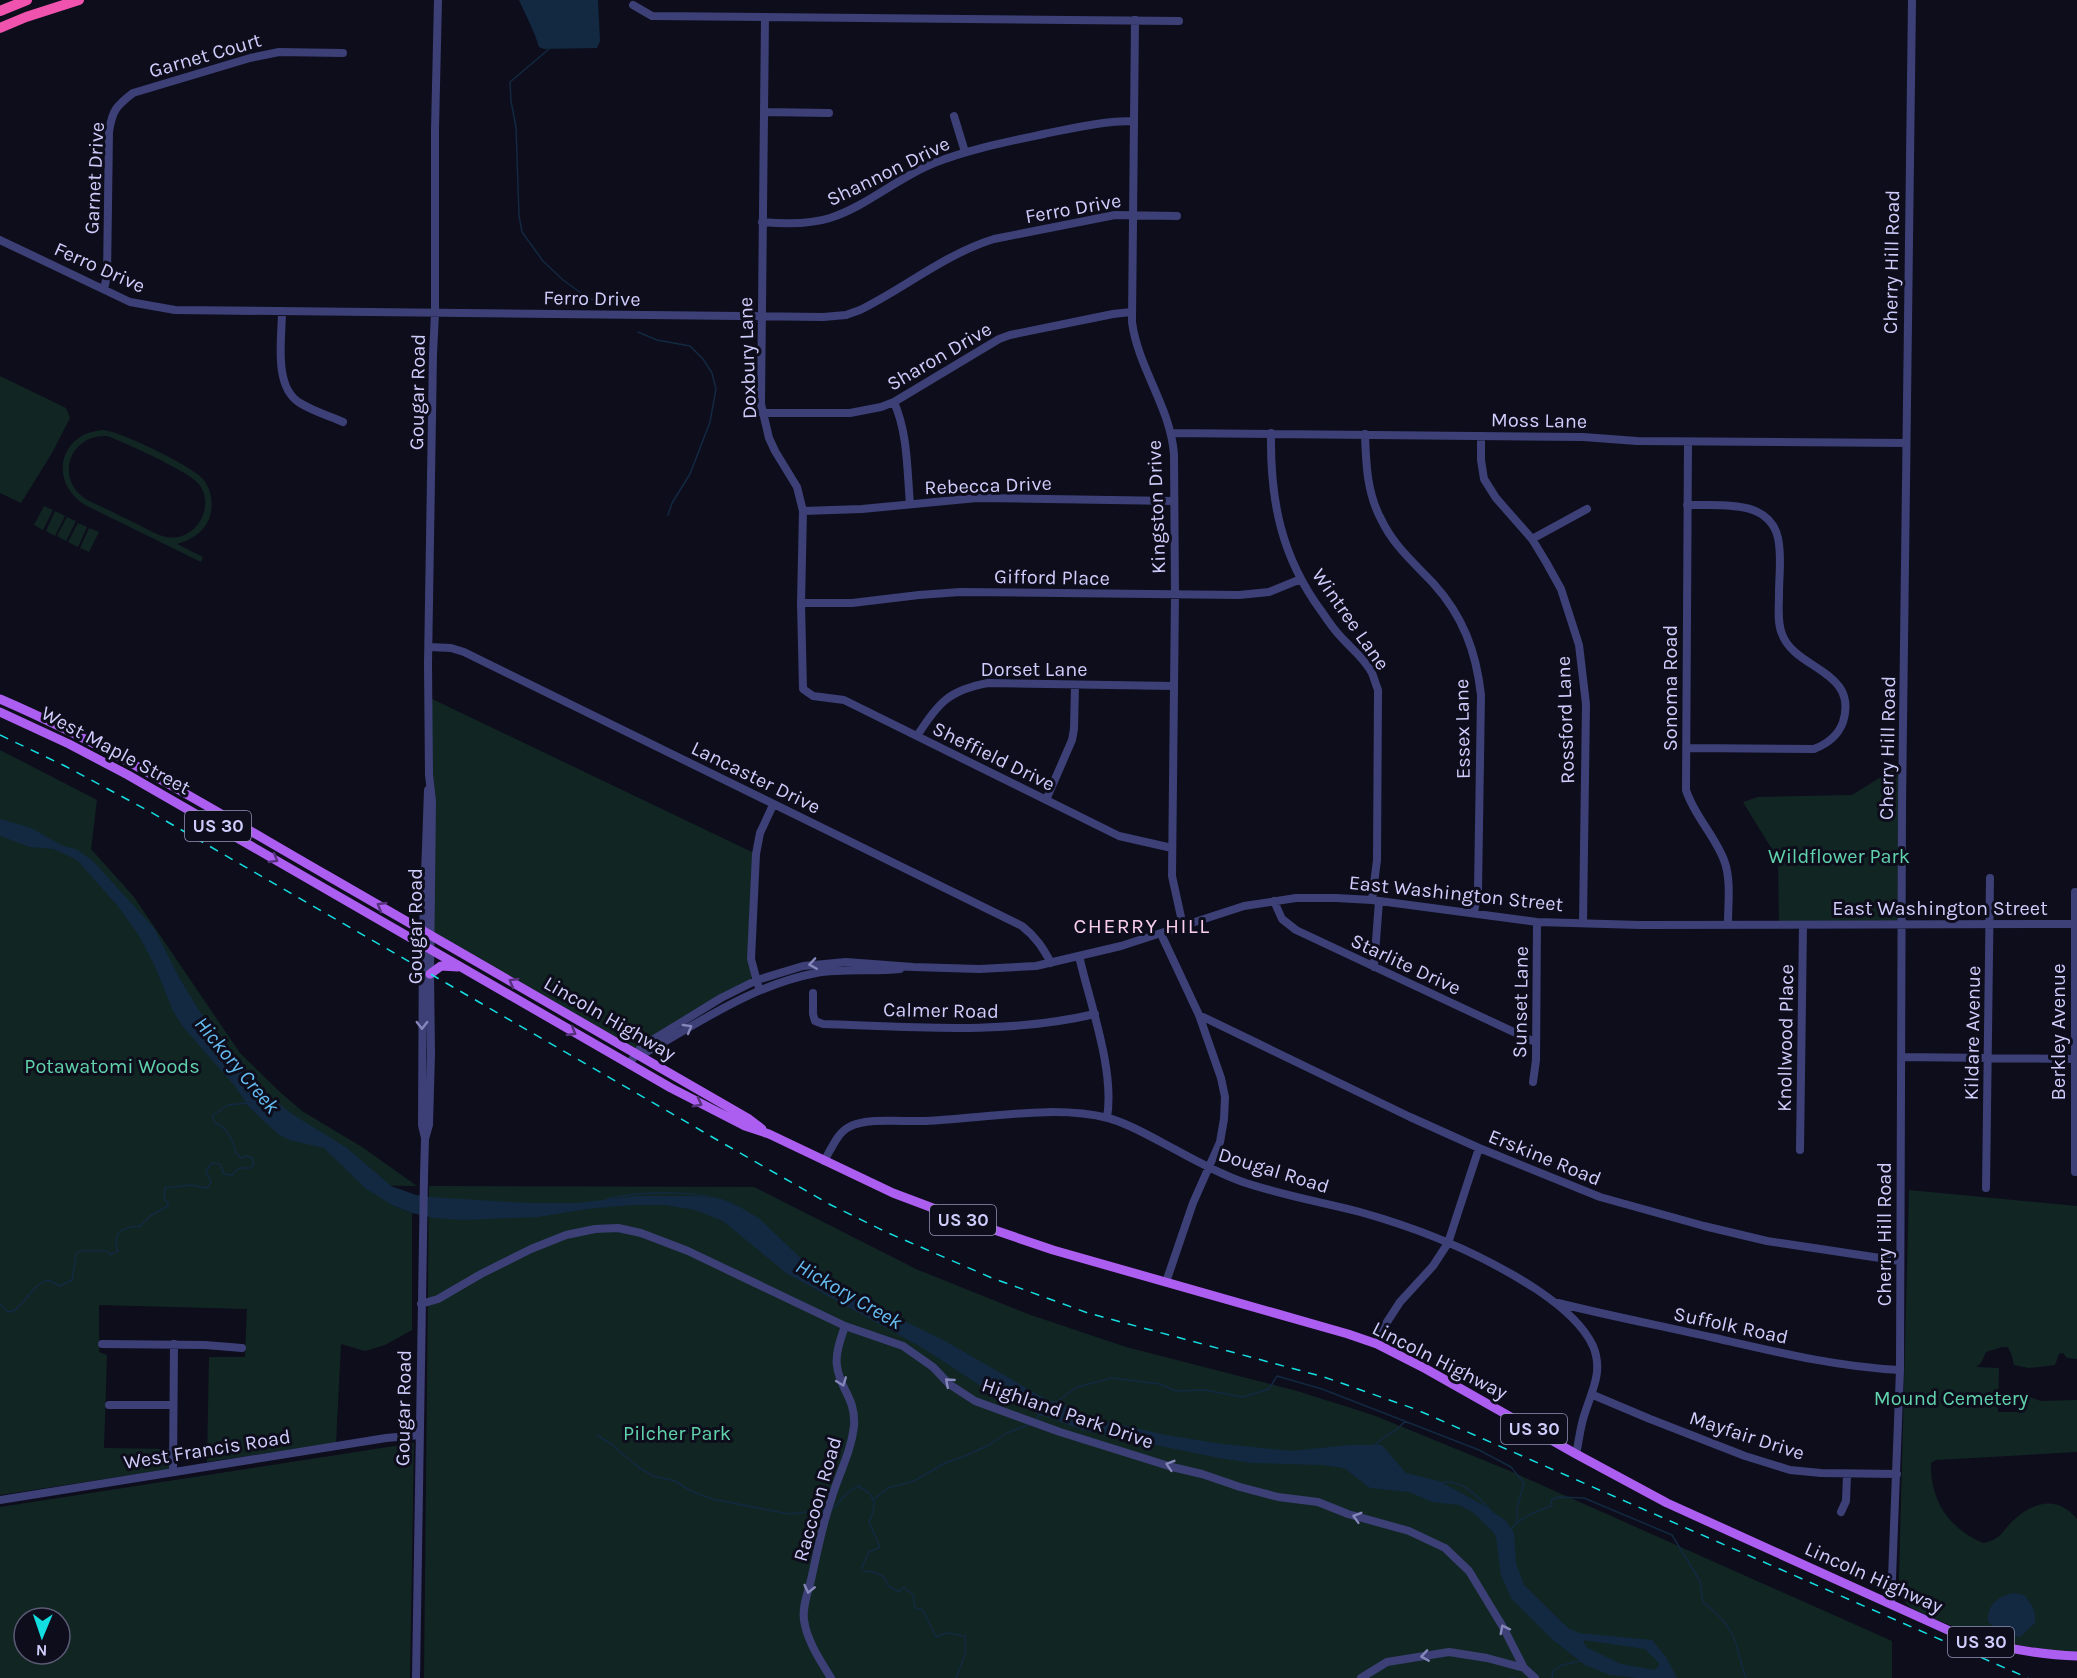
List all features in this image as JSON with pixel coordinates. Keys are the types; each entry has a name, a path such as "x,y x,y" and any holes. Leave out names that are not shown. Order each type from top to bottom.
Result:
{"highway":[{"path":"0,11 27,0"},
{"path":"0,28 79,0"}],"main road":[{"name":"West Maple Street","path":"0,699 122,758 427,933"},
{"name":"West Maple Street","path":"0,712 128,775 427,948"},
{"name":"Lincoln Highway","path":"427,933 749,1119 769,1134"},
{"name":"Lincoln Highway","path":"427,948 717,1113 769,1134 893,1193 1053,1250 1377,1344 1667,1503 1961,1636 2003,1648 2055,1656 2077,1656"},
{"path":"430,974 441,966 462,968"}],"street":[{"name":"Gougar Road","path":"416,1678 425,1139 422,1125 432,801 429,785 429,647 438,0"},
{"name":"Cherry Hill Road","path":"1891,1604 1900,1370 1905,443 1912,0"},
{"path":"633,5 652,16 1179,21"},
{"name":"Doxbury Lane","path":"765,18 760,316 762,413 765,428 775,451 797,487 803,511 801,603 803,689"},
{"name":"Kingston Drive","path":"1135,20 1131,312 1137,346 1172,433 1174,454 1172,876 1183,926"},
{"name":"Garnet Court","path":"117,105 133,93 246,58 279,52 343,53"},
{"name":"Garnet Drive","path":"104,289 107,276 109,132 111,117 117,105"},
{"path":"764,111 829,112"},
{"path":"954,116 965,152"},
{"name":"Shannon Drive","path":"762,222 800,224 829,219 857,206 912,173 965,152 1085,126 1116,121 1134,122"},
{"name":"Ferro Drive","path":"0,240 130,302 164,309 823,317 846,315 871,305 948,258 977,244 1115,215 1177,216"},
{"path":"282,311 281,374 289,394 299,403 343,422"},
{"name":"Sharon Drive","path":"762,413 856,413 881,407 894,402 999,339 1131,312"},
{"path":"894,402 904,434 910,504"},
{"name":"Moss Lane","path":"1172,433 1583,437 1688,442 1905,443"},
{"name":"Wintree Lane","path":"1271,433 1274,504 1285,543 1301,579 1320,610 1372,672 1378,690 1374,967"},
{"name":"Essex Lane","path":"1365,435 1366,470 1380,519 1393,540 1450,605 1473,647 1481,695 1478,891 1474,912"},
{"name":"Rossford Lane","path":"1481,436 1484,478 1496,498 1532,539 1561,589 1579,645 1586,704 1583,922"},
{"name":"Sonoma Road","path":"1688,442 1686,790 1689,801 1725,862 1728,876 1728,923"},
{"name":"Rebecca Drive","path":"803,511 977,498 1174,501"},
{"path":"1687,506 1751,508 1764,516 1772,525 1778,536 1779,619 1782,635 1790,647 1838,684 1843,693 1845,707 1842,723 1836,735 1827,743 1814,748 1687,748"},
{"path":"1532,539 1587,509"},
{"name":"Gifford Place","path":"801,603 852,603 960,592 1253,594 1277,589 1301,579"},
{"name":"Lancaster Drive","path":"429,647 450,648 464,652 1022,926 1043,947 1051,963"},
{"name":"Dorset Lane","path":"917,736 943,701 969,687 988,683 1173,686"},
{"path":"1046,800 1072,740 1075,686"},
{"name":"Sheffield Drive","path":"803,689 813,696 844,700 1119,836 1172,848"},
{"path":"760,989 751,959 756,854 760,833 773,804"},
{"name":"Kildare Avenue","path":"1986,1188 1990,878"},
{"name":"Berkley Avenue","path":"2075,892 2075,1172"},
{"name":"East Washington Street","path":"637,1054 645,1053 760,989 804,975 832,971 913,967 989,968 1051,963 1161,934 1244,906 1296,898 1375,900 1537,922 1640,925 2076,924"},
{"name":"Starlite Drive","path":"1274,901 1282,919 1296,930 1535,1042"},
{"name":"Sunset Lane","path":"1533,1082 1536,1060 1537,922"},
{"name":"Knollwood Place","path":"1800,1150 1803,925"},
{"path":"1161,934 1199,1015 1226,1097 1220,1142 1193,1203 1166,1282"},
{"name":"Gougar Road","path":"425,1139 429,1125 430,1077 430,974 427,948"},
{"path":"1079,956 1095,1014 1109,1085 1110,1101 1107,1118"},
{"name":"East Washington Street","path":"629,1064 641,1047 721,998 757,980 803,966 831,962 861,962 913,967"},
{"name":"Calmer Road","path":"813,993 815,1021 823,1024 1012,1027 1063,1022 1095,1014"},
{"name":"Erskine Road","path":"1199,1015 1410,1117 1600,1197 1704,1226 1778,1243 1900,1261"},
{"path":"1901,1057 2076,1059"},
{"name":"Dougal Road","path":"824,1161 840,1133 850,1126 865,1122 1061,1113 1107,1118 1131,1126 1209,1168 1244,1182 1363,1213 1413,1229 1510,1273 1557,1303 1579,1326 1593,1347 1598,1370 1593,1395 1584,1415 1576,1454"},
{"path":"1377,1344 1387,1322 1401,1302 1433,1266 1448,1243 1479,1148"},
{"name":"Highland Park Drive","path":"421,1304 438,1299 481,1274 557,1239 595,1229 618,1228 641,1233 688,1251 845,1326 903,1346 933,1367 949,1384 975,1401 1060,1431 1240,1487 1278,1497 1318,1502 1348,1514 1409,1531 1445,1548 1468,1571 1487,1598 1524,1668 1535,1678"},
{"name":"Suffolk Road","path":"1557,1303 1828,1363 1866,1369 1900,1370"},
{"name":"Raccoon Road","path":"831,1678 817,1656 804,1620 831,1498 847,1460 854,1427 853,1405 843,1385 837,1365 839,1346 845,1326"},
{"path":"102,1344 174,1344 242,1348"},
{"path":"173,1471 174,1344"},
{"name":"Mayfair Drive","path":"1593,1395 1745,1456 1790,1470 1847,1474 1897,1474"},
{"path":"109,1405 173,1405"},
{"name":"West Francis Road","path":"0,1500 173,1471 386,1438 419,1435"},
{"path":"1841,1512 1846,1501 1847,1474"},
{"path":"1361,1678 1387,1662 1449,1652 1487,1658 1524,1668"}],"green space":[{"path":"0,376 66,408 70,418 52,453 21,503 0,493"},
{"path":"103,430 124,436 171,458 203,479 211,498 209,519 196,535 177,544 203,557 201,562 85,505 73,495 66,484 63,472 64,460 68,449 76,440 88,433","holes":["107,436 168,464 197,482 203,491 205,501 201,520 195,528 177,537 166,537 87,500 77,491 71,481 69,470 70,460 75,450 83,442 94,437"]},
{"path":"44,506 53,510 43,530 34,525"},
{"path":"55,511 65,516 55,536 46,531"},
{"path":"67,517 76,521 66,541 57,536"},
{"path":"78,523 87,527 78,547 68,542"},
{"path":"89,528 99,532 89,552 80,548"},
{"path":"430,698 754,853 752,978 637,1050 433,934"},
{"name":"Potawatomi Woods","path":"0,750 97,800 91,849 134,897 240,1053 302,1111 362,1147 417,1186 363,1185 394,1206 412,1213 412,1330 385,1345 365,1351 341,1344 336,1443 207,1462 209,1357 245,1357 247,1309 99,1305 99,1352 107,1355 104,1448 170,1449 170,1469 0,1495"},
{"name":"Wildflower Park","path":"1902,764 1899,923 1779,922 1778,859 1743,802 1758,797 1852,795"},
{"name":"Pilcher Park","path":"429,1186 754,1187 916,1269 1028,1314 1126,1347 1297,1391 1373,1415 1510,1471 1892,1641 1892,1678 424,1678"},
{"name":"Mound Cemetery","path":"1909,1190 2077,1206 2077,1359 2067,1358 2063,1353 2059,1354 2055,1365 2029,1368 2014,1365 2008,1347 2002,1347 1986,1352 1981,1363 1976,1367 1999,1368 1998,1412 2019,1412 2029,1397 2041,1401 2077,1400 2077,1452 1936,1460 1931,1463 1934,1489 1943,1511 1960,1529 1983,1543 1994,1540 2016,1518 2032,1507 2055,1504 2063,1507 2077,1519 2077,1653 2014,1644 1973,1633 1913,1609 1902,1596 1899,1579"},
{"path":"414,1443 410,1678 0,1678 0,1507"}],"water":[{"path":"519,0 598,0 600,41 597,48 544,49 539,47"},
{"path":"0,819 31,828 63,846 76,849 93,861 154,928 200,1012 264,1092 292,1114 347,1148 391,1186 416,1195 430,1197 528,1203 577,1203 636,1196 696,1196 721,1199 760,1219 810,1267 844,1291 945,1341 1049,1401 1058,1401 1064,1406 1104,1421 1166,1435 1223,1444 1292,1451 1348,1445 1382,1445 1406,1473 1439,1481 1485,1506 1506,1521 1514,1533 1516,1563 1524,1585 1568,1628 1579,1633 1652,1640 1666,1657 1677,1678 1610,1675 1585,1665 1553,1640 1511,1598 1501,1575 1496,1537 1493,1532 1474,1513 1459,1505 1432,1502 1409,1492 1370,1488 1344,1468 1323,1465 1252,1463 1219,1458 1082,1430 1045,1416 1039,1416 1034,1411 998,1397 921,1347 786,1273 723,1221 695,1210 665,1205 630,1205 538,1217 463,1220 434,1218 394,1206 366,1189 324,1148 289,1140 278,1134 249,1107 234,1085 183,1027 173,1011 154,964 138,934 117,905 77,860 54,849 30,847 0,836","holes":["1583,1640 1645,1649 1660,1664 1655,1670 1621,1664 1586,1647"]},
{"path":"2013,1593 2024,1595 2035,1615 2035,1623 2020,1637 2001,1633 1988,1622 1989,1610 1994,1602"}],"waterway":[{"path":"549,49 510,82 516,127 519,216 522,232 543,261 563,280 588,298 603,303"},
{"path":"638,332 657,340 690,346 703,359 712,373 716,389 710,422 690,474 672,503 668,515"},
{"path":"0,1304 7,1311 12,1312 42,1283 48,1280 60,1286 72,1280 76,1254 80,1251 108,1251 110,1255 118,1251 116,1239 120,1232 140,1226 150,1216 168,1206 164,1199 165,1188 191,1185 207,1188 211,1182 206,1171 212,1163 220,1164 224,1174 232,1175 239,1168 250,1168 254,1165 252,1158 246,1156 241,1158 236,1153 229,1135 215,1123 212,1116 228,1105 248,1103"},
{"name":"Hickory Creek","path":"607,1199 637,1194 671,1193 704,1196 732,1204"},
{"path":"1058,1401 1077,1387 1112,1378 1160,1384 1176,1391 1204,1390 1243,1397 1269,1389 1277,1376 1322,1389 1479,1450 1511,1467 1524,1483 1517,1508 1517,1522"},
{"path":"1375,1445 1405,1421"},
{"path":"874,1499 888,1488 914,1481 945,1463 965,1456 989,1445 1007,1433 1031,1424"},
{"path":"597,1435 653,1476 675,1481 691,1491 712,1499 789,1514 824,1510"},
{"name":"Hickory Creek","path":"1442,1483 1456,1483 1470,1490 1492,1512"},
{"path":"832,1510 846,1494 858,1486 869,1493 874,1501 869,1522 880,1547 869,1552 861,1569"},
{"path":"1512,1528 1525,1517 1552,1506 1551,1500 1559,1497 1584,1498 1672,1535 1700,1581 1703,1602 1720,1618 1733,1636 1746,1678"},
{"path":"863,1571 874,1572 884,1577 889,1587 899,1592 904,1587 913,1595 915,1608 923,1610 936,1637 946,1633 965,1636 965,1655 956,1678"},
{"path":"1552,1678 1553,1671 1562,1665 1580,1661"},
{"path":"1509,1678 1516,1678"}],"railway":[{"path":"0,735 65,766 147,810 831,1205 886,1232 992,1278 1088,1313 1324,1377 1415,1409 2028,1678"}],"district":[{"name":"CHERRY HILL","path":"1142,926"}]}
